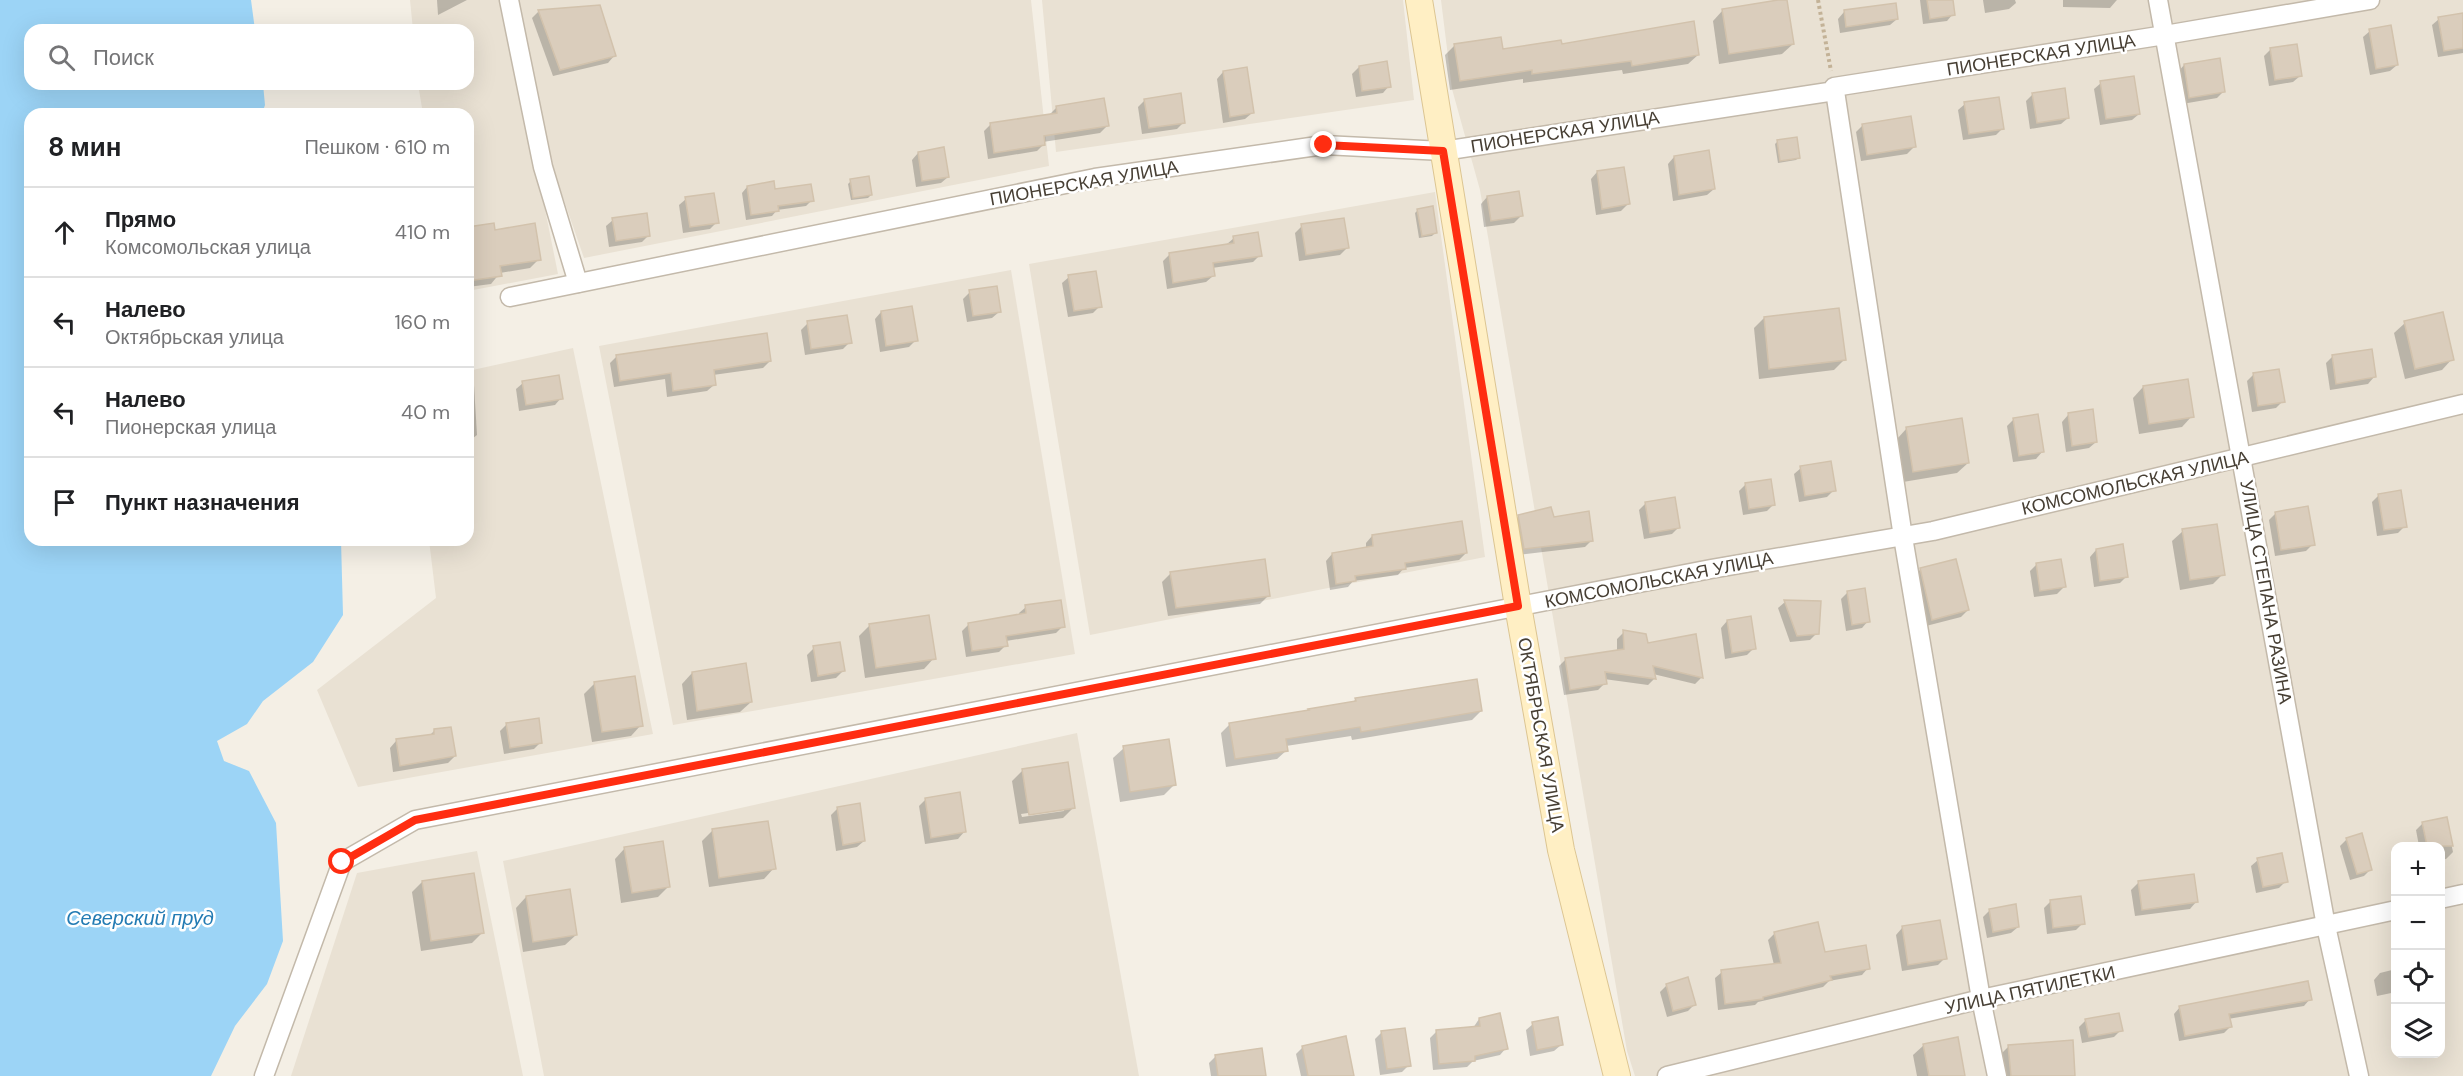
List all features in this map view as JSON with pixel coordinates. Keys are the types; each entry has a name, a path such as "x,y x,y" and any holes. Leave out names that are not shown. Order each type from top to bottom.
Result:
{"street":[{"path":"509,0 543,167 578,283"},
{"name":"ОКТЯБРЬСКАЯ УЛИЦА","path":"1419,0 1518,606 1561,850 1617,1076"},
{"name":"УЛИЦА СТЕПАНА РАЗИНА","path":"2158,0 2326,926 2359,1076"},
{"name":"ПИОНЕРСКАЯ УЛИЦА","path":"510,297 1095,178 1324,145 1443,151 1835,89 2370,0"},
{"path":"1835,89 1903,537 1981,999 1997,1076"},
{"name":"КОМСОМОЛЬСКАЯ УЛИЦА","path":"264,1076 342,862 415,820 1711,569 1903,537 2463,404"},
{"path":"2445,898 2463,894"},
{"name":"УЛИЦА ПЯТИЛЕТКИ","path":"1667,1076 1981,999 2391,911"}],"path":[{"path":"1818,0 1835,89"}],"shaded area":[{"path":"410,0 503,0 558,274 474,290 474,108 422,108 419,90 474,90 474,24 412,24"},
{"path":"518,0 1031,0 1049,166 584,258 551,163"},
{"path":"1042,0 1403,0 1414,100 1056,152"},
{"path":"1441,0 2463,0 2463,1076 1635,1076 1627,1051 1480,190 1452,89"},
{"path":"1435,192 1485,557 1090,635 1029,264"},
{"path":"1011,270 1075,654 673,725 599,346"},
{"path":"573,348 653,734 358,787 317,690 436,598 430,546 474,546 474,370"},
{"path":"1077,733 1139,1076 544,1076 503,861"},
{"path":"477,851 523,1076 291,1076 357,873"}],"water":[{"name":"Северский пруд","path":"0,0 251,0 254,24 24,24 24,90 264,90 265,105 264,108 24,108 24,546 341,546 343,615 313,662 263,701 247,724 217,741 224,761 249,771 276,823 283,941 267,984 235,1026 211,1076 0,1076"}],"building":[{"path":"1787,0 1794,44 1729,54 1722,9"},
{"path":"1927,0 1953,0 1955,15 1930,19"},
{"path":"1896,3 1898,19 1846,27 1844,10"},
{"path":"600,5 616,56 560,70 538,10"},
{"path":"2463,13 2463,48 2444,51 2438,17"},
{"path":"1694,21 1699,55 1632,66 1631,61 1532,74 1532,70 1460,81 1454,44 1501,37 1503,49 1561,40 1562,44"},
{"path":"2391,25 2398,65 2376,69 2369,29"},
{"path":"2297,44 2302,76 2275,80 2270,48"},
{"path":"2220,58 2225,92 2189,98 2184,64"},
{"path":"1387,61 1391,87 1362,91 1359,66"},
{"path":"1247,67 1254,113 1230,117 1223,71"},
{"path":"2134,76 2140,114 2106,119 2100,81"},
{"path":"2065,88 2069,118 2037,123 2032,93"},
{"path":"1181,93 1185,123 1149,128 1144,99"},
{"path":"1999,97 2004,129 1969,134 1964,102"},
{"path":"1104,98 1109,126 1044,136 1045,145 994,153 990,123 1057,113 1056,106"},
{"path":"1911,116 1916,147 1867,155 1862,124"},
{"path":"1797,137 1800,158 1780,161 1777,140"},
{"path":"944,147 949,177 922,181 918,152"},
{"path":"1709,150 1715,189 1679,195 1674,156"},
{"path":"1624,167 1630,204 1602,209 1597,171"},
{"path":"869,176 872,195 853,198 850,179"},
{"path":"774,181 775,189 811,184 814,201 778,206 779,211 751,215 747,186"},
{"path":"1519,191 1523,216 1491,221 1487,196"},
{"path":"714,193 719,223 690,227 685,197"},
{"path":"1433,206 1437,233 1422,236 1417,209"},
{"path":"647,213 650,236 616,241 612,218"},
{"path":"1344,218 1349,248 1306,255 1301,224"},
{"path":"494,223 495,230 535,223 541,260 500,266 502,276 474,280 474,226"},
{"path":"1258,232 1262,256 1213,263 1215,276 1173,283 1169,253 1234,243 1233,236"},
{"path":"1096,271 1102,307 1074,311 1068,275"},
{"path":"997,286 1001,312 973,316 969,290"},
{"path":"912,306 918,341 886,346 881,311"},
{"path":"1839,308 1846,360 1769,369 1764,317"},
{"path":"2443,312 2454,360 2415,369 2404,321"},
{"path":"847,315 852,343 811,349 807,321"},
{"path":"767,333 771,361 714,370 716,385 673,391 671,373 620,381 616,355"},
{"path":"2372,349 2376,377 2336,384 2332,355"},
{"path":"2279,369 2285,402 2258,406 2253,373"},
{"path":"559,375 563,399 526,405 522,381"},
{"path":"2188,379 2194,417 2149,424 2143,386"},
{"path":"2093,409 2097,442 2072,446 2068,413"},
{"path":"2038,414 2044,452 2019,456 2013,418"},
{"path":"1962,418 1969,463 1913,472 1906,427"},
{"path":"1831,461 1836,491 1805,496 1800,466"},
{"path":"1771,479 1775,505 1749,509 1745,483"},
{"path":"2401,490 2407,527 2384,530 2378,494"},
{"path":"1675,497 1680,528 1650,533 1645,502"},
{"path":"2308,506 2315,545 2281,550 2275,512"},
{"path":"1551,507 1554,517 1589,511 1593,541 1524,549 1518,515"},
{"path":"1462,521 1467,553 1405,563 1406,569 1355,576 1356,581 1336,584 1332,553 1373,546 1372,535"},
{"path":"2217,524 2225,575 2190,580 2182,529"},
{"path":"2123,544 2128,577 2100,581 2096,549"},
{"path":"1265,559 1270,596 1176,608 1170,572"},
{"path":"1956,559 1969,610 1932,620 1920,568"},
{"path":"2061,559 2066,587 2040,591 2036,563"},
{"path":"1865,588 1870,622 1852,625 1847,591"},
{"path":"1061,600 1065,627 1006,636 1008,646 972,651 968,623 1026,613 1025,605"},
{"path":"1784,600 1821,601 1819,634 1797,636"},
{"path":"929,615 936,659 876,668 869,624"},
{"path":"1751,616 1756,649 1732,653 1727,620"},
{"path":"1623,630 1646,634 1648,643 1696,634 1703,678 1653,666 1656,679 1605,672 1607,684 1570,690 1565,658 1624,649"},
{"path":"840,642 845,671 818,676 813,646"},
{"path":"746,663 752,702 697,711 692,672"},
{"path":"635,676 643,726 602,732 594,682"},
{"path":"1477,679 1482,711 1361,732 1360,727 1286,739 1288,751 1235,759 1229,723 1356,701 1355,698"},
{"path":"539,718 542,743 510,748 506,723"},
{"path":"451,727 456,756 400,766 396,739 434,734 434,729"},
{"path":"1169,739 1176,785 1130,792 1123,746"},
{"path":"1068,762 1075,808 1029,815 1022,769"},
{"path":"960,792 966,832 931,838 925,798"},
{"path":"860,803 865,841 843,845 837,807"},
{"path":"2447,817 2453,846 2445,846 2445,842 2426,842 2422,822"},
{"path":"768,821 776,869 719,878 712,829"},
{"path":"2362,833 2372,870 2357,874 2346,838"},
{"path":"663,841 670,887 632,893 624,847"},
{"path":"2282,853 2288,882 2263,887 2257,858"},
{"path":"474,873 484,933 431,941 422,881"},
{"path":"2194,874 2198,902 2142,910 2138,881"},
{"path":"570,889 577,935 533,942 526,896"},
{"path":"2081,896 2085,924 2053,928 2050,900"},
{"path":"2016,904 2019,927 1993,932 1989,909"},
{"path":"1940,920 1947,959 1908,965 1902,926"},
{"path":"1818,922 1825,952 1866,945 1870,969 1830,976 1832,980 1763,997 1763,999 1725,1004 1721,970 1781,963 1774,932"},
{"path":"1688,977 1696,1005 1673,1011 1666,984"},
{"path":"2308,981 2312,1000 2229,1014 2232,1027 2185,1036 2179,1006"},
{"path":"1500,1013 1508,1049 1475,1056 1475,1061 1439,1064 1436,1030 1480,1026 1479,1018"},
{"path":"2119,1013 2123,1031 2089,1037 2085,1019"},
{"path":"1558,1017 1563,1045 1537,1050 1532,1022"},
{"path":"1405,1028 1411,1066 1387,1069 1381,1031"},
{"path":"1346,1036 1354,1076 1308,1076 1302,1046"},
{"path":"1958,1037 1965,1076 1929,1076 1923,1044"},
{"path":"2073,1040 2075,1076 2011,1076 2008,1045"},
{"path":"1262,1048 1266,1076 1218,1076 1215,1055"}],"route":[{"path":"342,862 415,820 1518,606 1443,151 1324,145"}]}
